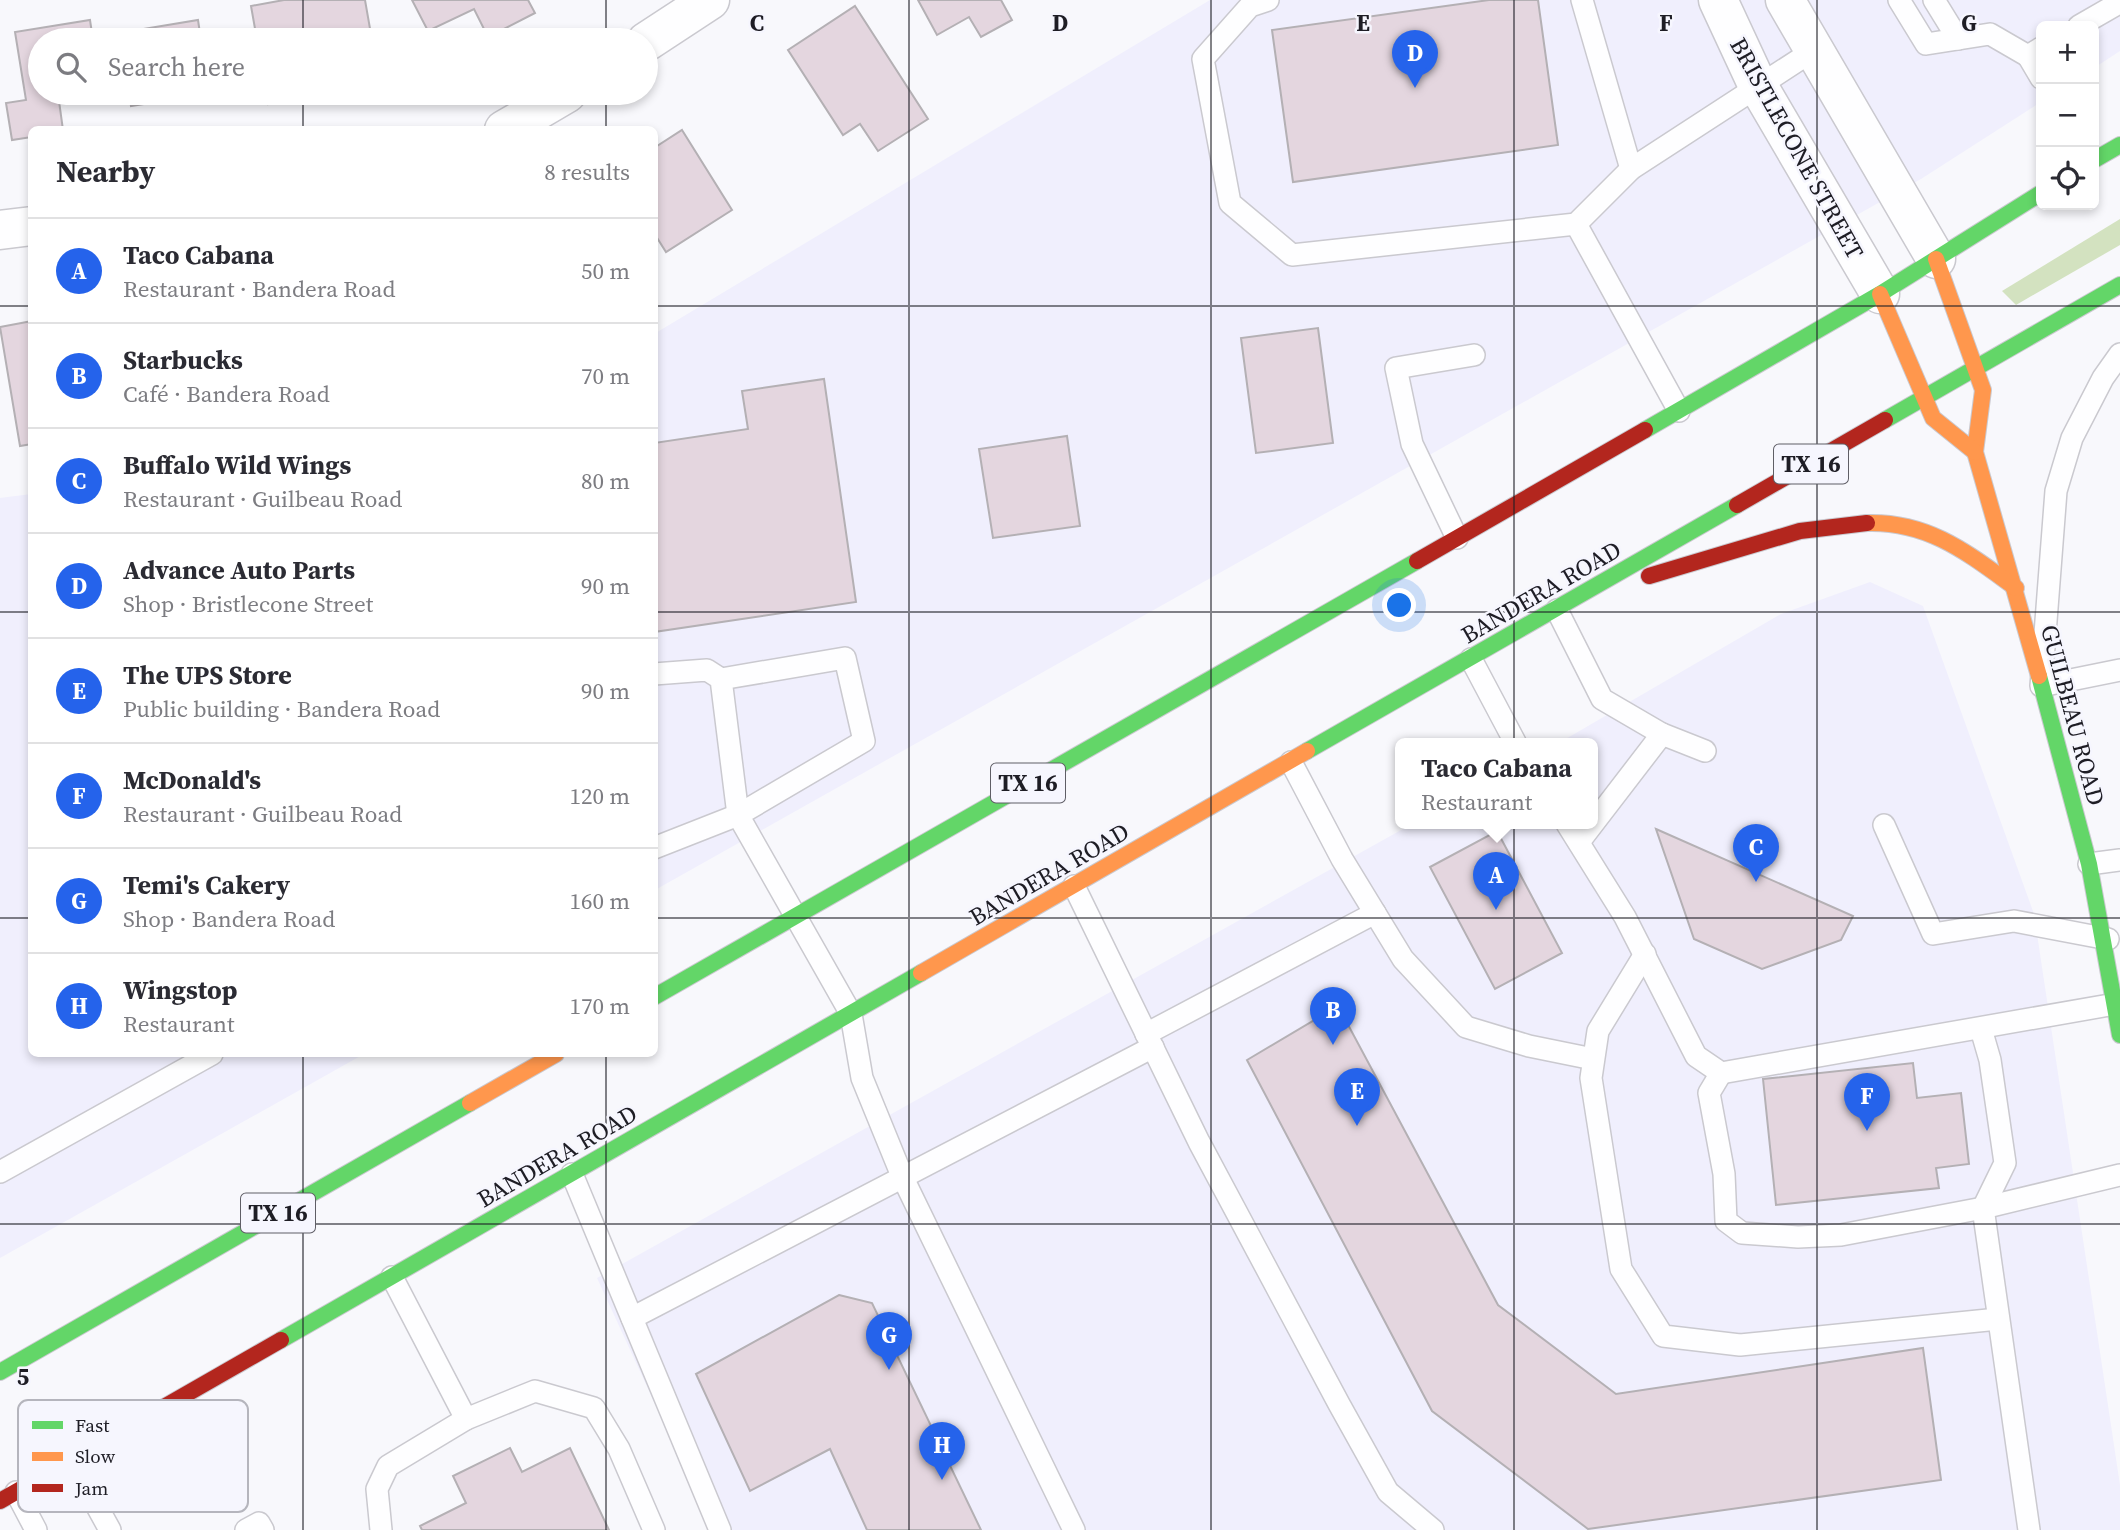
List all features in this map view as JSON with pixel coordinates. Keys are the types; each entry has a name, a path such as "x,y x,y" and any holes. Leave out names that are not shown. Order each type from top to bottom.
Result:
{"main road":[{"path":"2099,157 2120,145"},
{"name":"TX 16","path":"658,995 1679,411 1880,294 2036,196"},
{"path":"1936,259 1983,390 1975,452"},
{"name":"BANDERA ROAD","path":"178,1400 2120,285"},
{"path":"1880,294 1933,418 1975,452"},
{"name":"GUILBEAU ROAD","path":"1975,452 2016,588 2112,941 2115,1004 2120,1035"},
{"path":"1564,606 1729,550 1856,522 1905,524 1950,540 2016,588"},
{"name":"TX 16","path":"0,1372 551,1057"}],"street":[{"path":"658,34 710,0"},
{"name":"BRISTLECONE STREET","path":"1718,0 1757,84 1880,294"},
{"path":"1785,0 1936,259"},
{"path":"511,126 547,105"},
{"path":"0,230 28,226"}],"lane":[{"path":"1268,0 1250,6 1203,60 1230,203 1292,255 1576,224 1631,169 1757,84 1814,50"},
{"path":"1582,0 1631,169"},
{"path":"1899,0 1926,44 1990,34 2035,52"},
{"path":"1934,0 1958,39"},
{"path":"2087,21 2119,2"},
{"path":"1576,224 1679,411"},
{"path":"2120,354 2103,378 2072,438 2056,491 2041,686 2120,670"},
{"path":"1458,538 1412,444 1396,368 1474,355"},
{"path":"1564,606 1602,699 1662,734 1705,751"},
{"path":"658,674 707,670 721,679 845,658 864,741 738,815 658,846"},
{"path":"1471,659 1513,738"},
{"path":"721,679 738,815 850,1014 862,1078 902,1176 1074,1530"},
{"path":"1598,805 1662,734"},
{"path":"1291,762 1342,859 1403,959 1466,1027 1529,1046 1593,1059"},
{"path":"1884,825 1933,934 2014,921 2112,941"},
{"path":"1573,833 1645,954 1696,1056 1721,1073 2115,1004"},
{"path":"2089,863 2120,860"},
{"path":"1074,886 1149,1041 1290,1315 1388,1492 1433,1530"},
{"path":"632,1318 902,1176 1375,913"},
{"path":"1645,954 1598,1031 1591,1078 1621,1269 1663,1336 1740,1345 1998,1319"},
{"path":"1981,1028 1999,1111 2005,1163 1983,1208 2029,1530"},
{"path":"0,1171 207,1057"},
{"path":"1721,1073 1710,1093 1724,1174 1726,1221 1742,1233 1798,1237 1841,1235 1983,1208 2120,1175"},
{"path":"572,1174 720,1530"},
{"path":"392,1277 466,1419"},
{"path":"381,1530 377,1489 387,1466 466,1419 535,1391 594,1408 619,1449 654,1530"},
{"path":"21,1512 36,1530"},
{"path":"100,1512 110,1530"},
{"path":"246,1530 259,1523 263,1530"}],"shaded area":[{"path":"1210,0 2120,0 2120,51 2099,65 2099,21 2036,21 2036,105 1921,179 658,888 658,332"},
{"path":"28,494 28,1057 359,1057 0,1258 0,498"},
{"path":"1870,582 1923,606 2034,914 2120,1485 2120,1530 713,1530 597,1278 1403,829 1598,829 1598,738 1567,738 1781,614"}],"green space":[{"path":"2120,219 2120,245 2016,305 2002,291"}],"building":[{"path":"284,0 365,0 370,28 255,28 251,6"},
{"path":"412,0 528,0 535,13 506,28 484,28 474,9 434,28 426,28"},
{"path":"918,0 1001,0 1012,20 981,37 969,17 937,35"},
{"path":"1489,0 1538,0 1558,145 1293,182 1272,30"},
{"path":"855,6 928,119 878,151 860,124 843,135 788,50"},
{"path":"90,20 91,28 40,28"},
{"path":"198,20 199,28 149,28"},
{"path":"28,30 28,105 60,105 62,126 28,126 28,138 12,140 6,103 26,100 15,32"},
{"path":"682,130 732,210 666,252 658,239 658,145"},
{"path":"28,322 28,445 20,446 0,327"},
{"path":"1318,328 1333,443 1256,453 1241,338"},
{"path":"824,379 856,602 658,631 658,442 748,429 742,391"},
{"path":"1067,436 1080,526 993,538 979,449"},
{"path":"1656,829 1853,916 1841,940 1762,969 1694,939"},
{"path":"1497,831 1562,953 1495,989 1430,867"},
{"path":"1338,1006 1498,1305 1616,1394 1923,1348 1941,1480 1588,1529 1432,1411 1247,1060"},
{"path":"1913,1063 1917,1098 1961,1093 1969,1164 1936,1168 1939,1188 1776,1205 1763,1079"},
{"path":"839,1295 872,1303 981,1530 867,1530 830,1449 750,1491 696,1374"},
{"path":"510,1448 522,1472 570,1448 609,1530 422,1530 420,1526 466,1503 453,1476"}],"traffic: fast":[{"path":"2099,157 2120,145"},
{"path":"1645,430 1880,294 2036,196"},
{"path":"1885,420 2120,285"},
{"path":"1307,751 1737,505"},
{"path":"658,995 1417,561"},
{"path":"2039,676 2089,864 2120,1035"},
{"path":"281,1340 921,973"},
{"path":"0,1372 470,1103"}],"traffic: slow":[{"path":"1936,259 1983,390 1975,452 2039,676"},
{"path":"1880,294 1933,418 1975,452"},
{"path":"1867,523 1889,524 1929,534 1965,552 2016,588"},
{"path":"921,973 1307,751"},
{"path":"470,1103 551,1057"}],"traffic: jam":[{"path":"1737,505 1885,420"},
{"path":"1417,561 1645,430"},
{"path":"1649,576 1800,531 1867,523"},
{"path":"176,1400 281,1340"},
{"path":"0,1501 18,1491"}],"place":[{"name":"Advance Auto Parts","path":"1415,88"},
{"name":"Buffalo Wild Wings","path":"1756,882"},
{"name":"Taco Cabana","path":"1496,910"},
{"name":"Starbucks","path":"1333,1045"},
{"name":"The UPS Store","path":"1357,1126"},
{"name":"McDonald's","path":"1867,1131"},
{"name":"Temi's Cakery","path":"889,1370"},
{"name":"Wingstop","path":"942,1480"}]}
